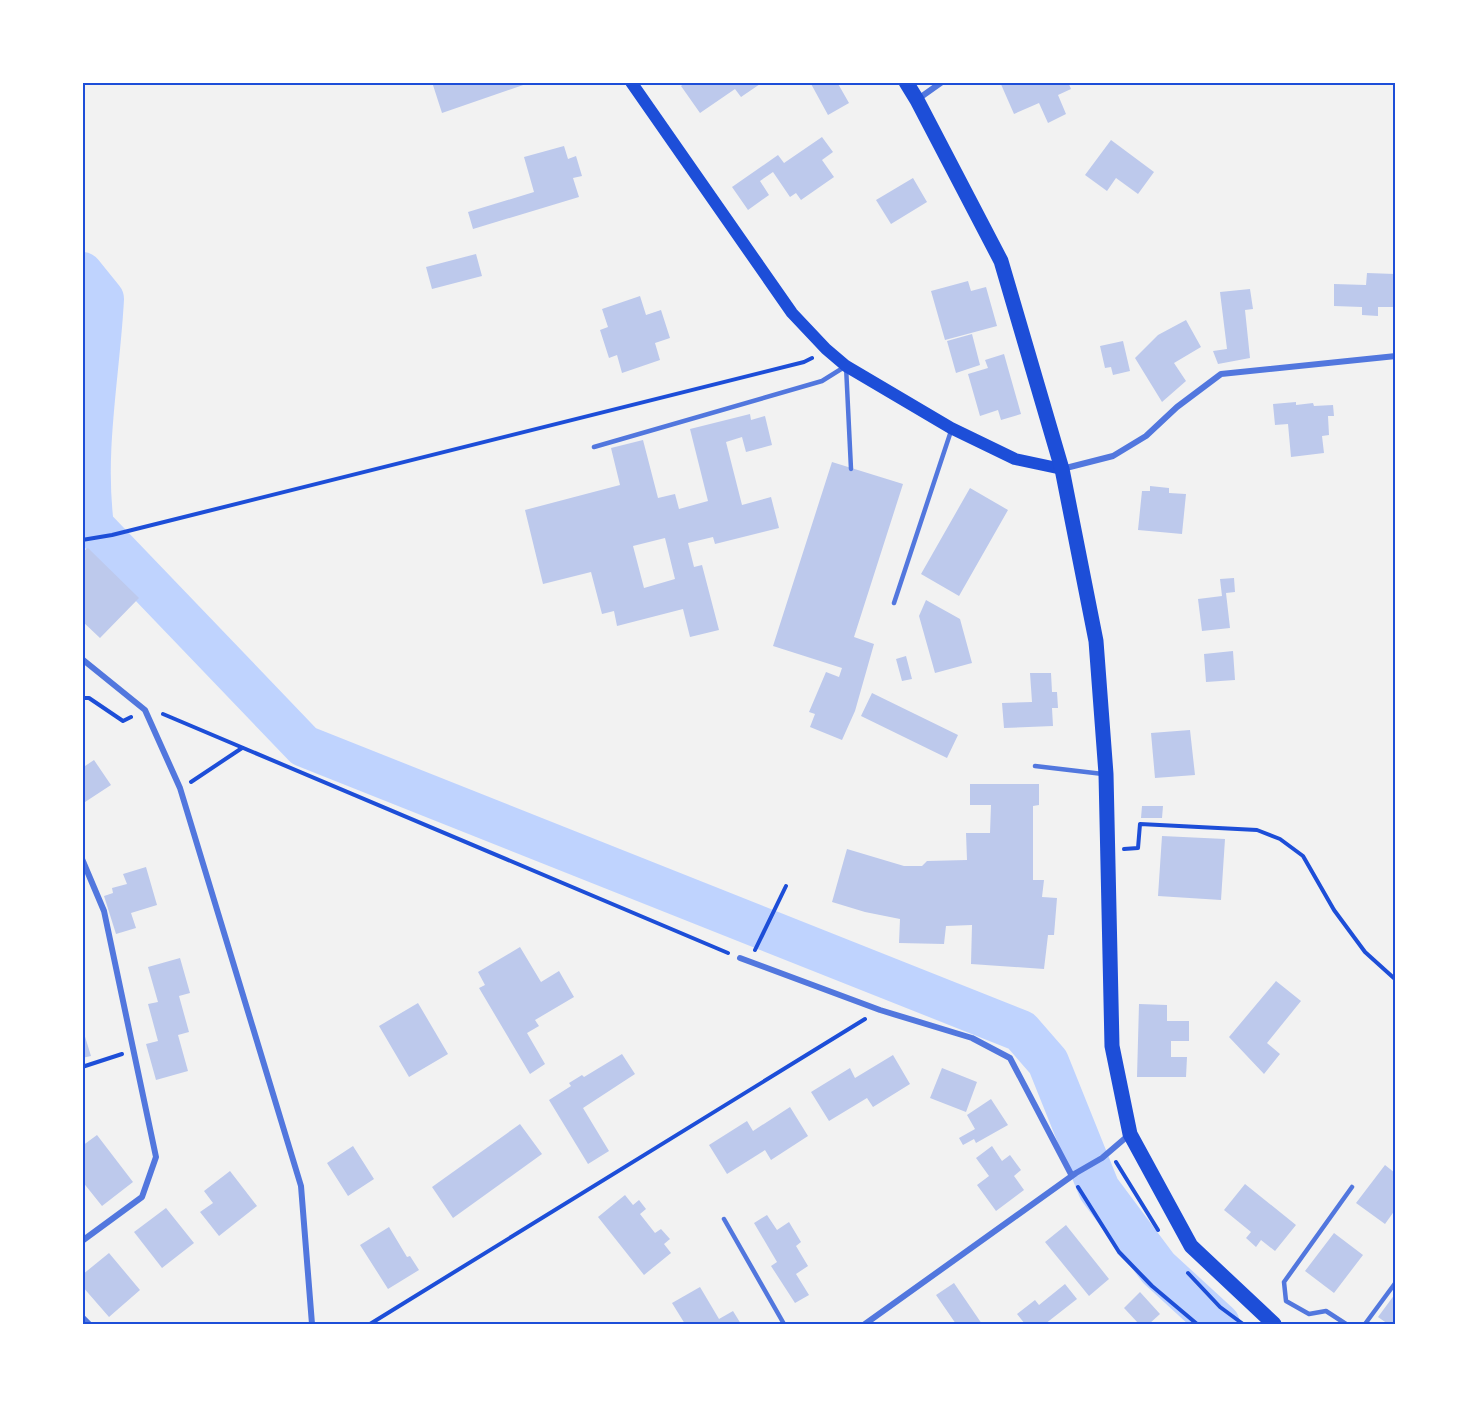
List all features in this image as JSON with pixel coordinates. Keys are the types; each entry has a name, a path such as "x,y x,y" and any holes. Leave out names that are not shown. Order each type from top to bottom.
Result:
{"main road":[{"path":"631,82 792,313 825,349 846,366 951,428 1015,459 1062,469"},
{"path":"906,82 1001,261 1062,469 1096,641 1106,774 1112,1046 1130,1134 1191,1246 1270,1323"}],"street":[{"path":"917,100 942,82"},
{"path":"1062,469 1113,456 1146,436 1177,407 1221,374 1395,356"},
{"path":"82,660 145,710 180,788 301,1186 312,1324"},
{"path":"82,859 104,910 156,1157 142,1197 82,1241"},
{"path":"740,958 880,1010 972,1038 1010,1058 1074,1175"},
{"path":"865,1324 1101,1158 1130,1134"},
{"path":"82,1317 89,1324"}],"lane":[{"path":"594,447 822,381 846,366 851,469"},
{"path":"894,603 951,428"},
{"path":"1035,766 1106,774"},
{"path":"1346,1324 1326,1311 1309,1314 1286,1301 1284,1282 1352,1187"},
{"path":"724,1219 784,1324"},
{"path":"1365,1324 1395,1282"}],"path":[{"path":"82,540 112,535 804,362 825,349"},
{"path":"82,698 89,698 123,721 145,710 158,712 740,958"},
{"path":"180,788 243,748"},
{"path":"1140,824 1257,830 1280,839 1303,856 1334,910 1365,952 1395,980"},
{"path":"759,938 786,886"},
{"path":"370,1324 880,1010"},
{"path":"82,1067 133,1051"},
{"path":"1074,1175 1119,1252 1152,1286 1197,1324"}],"building":[{"path":"432,82 529,82 529,83 442,113"},
{"path":"686,82 763,82 741,97 735,89 700,113 681,86"},
{"path":"810,82 837,82 849,103 828,115"},
{"path":"1000,82 1068,82 1071,89 1058,95 1066,114 1048,123 1039,103 1014,114"},
{"path":"822,137 833,152 822,160 834,177 801,200 796,193 790,197 773,172 760,181 769,195 748,210 732,187 778,155 784,163"},
{"path":"1111,140 1154,172 1138,194 1116,178 1107,191 1085,175"},
{"path":"564,146 568,159 576,156 582,176 573,178 579,197 473,229 468,212 534,192 524,157"},
{"path":"913,178 927,202 891,224 876,200"},
{"path":"476,254 482,276 432,289 426,267"},
{"path":"1367,273 1395,274 1395,307 1378,307 1378,316 1362,315 1362,307 1334,306 1334,284 1366,285"},
{"path":"968,281 971,291 986,287 997,326 945,340 931,291"},
{"path":"1250,289 1253,309 1245,310 1250,358 1218,364 1213,351 1227,349 1220,292"},
{"path":"640,296 646,315 661,310 670,338 655,343 660,360 622,373 617,355 609,358 600,330 608,327 602,309"},
{"path":"1186,320 1201,347 1174,363 1186,381 1162,402 1135,358 1158,335"},
{"path":"972,334 980,365 956,373 947,341"},
{"path":"1123,341 1130,371 1113,375 1111,367 1105,368 1100,346"},
{"path":"1004,354 1021,414 1001,420 998,410 980,416 968,374 988,368 985,360"},
{"path":"1296,402 1296,405 1313,403 1314,406 1333,405 1334,416 1328,416 1329,435 1322,436 1324,453 1291,457 1288,424 1275,425 1273,404"},
{"path":"750,414 751,420 765,416 772,445 746,452 742,437 726,442 742,505 771,497 779,528 715,544 713,537 688,543 694,567 702,565 719,630 690,637 683,609 617,626 614,611 602,614 591,572 543,584 525,510 620,485 611,448 643,440 658,498 675,494 679,509 708,501 690,429","holes":["665,538 675,579 644,588 633,546"]},
{"path":"832,462 903,484 854,637 874,644 855,711 842,740 810,727 815,714 809,712 826,672 839,677 842,668 773,646"},
{"path":"1150,486 1169,488 1169,493 1186,494 1182,534 1138,530 1142,491 1150,491"},
{"path":"970,488 1008,510 959,596 921,574"},
{"path":"88,548 139,598 100,638 82,621 82,552"},
{"path":"1234,578 1235,592 1226,593 1230,628 1202,631 1198,599 1222,596 1220,579"},
{"path":"926,600 960,619 972,663 935,673 919,616"},
{"path":"1233,651 1235,680 1206,682 1204,654"},
{"path":"906,656 912,679 902,681 896,659"},
{"path":"1030,673 1051,673 1052,692 1057,692 1058,708 1052,708 1053,726 1004,728 1002,703 1032,702"},
{"path":"872,693 958,735 947,758 861,716"},
{"path":"1190,730 1195,775 1155,778 1151,733"},
{"path":"94,760 111,785 82,804 82,768"},
{"path":"970,784 1039,784 1039,805 1033,806 1033,880 1044,880 1042,897 1057,898 1054,935 1048,935 1044,969 971,964 972,925 946,926 944,944 899,943 900,919 832,902 847,849 904,866 922,866 927,861 967,860 966,833 990,833 991,805 970,805"},
{"path":"1142,806 1163,806 1162,818 1141,818"},
{"path":"1162,836 1225,839 1221,900 1158,896"},
{"path":"146,867 157,905 131,913 136,928 116,934 104,896 113,893 112,888 127,884 123,874"},
{"path":"520,947 541,982 559,971 574,997 535,1020 539,1026 527,1033 545,1064 530,1074 479,988 485,985 478,972"},
{"path":"180,958 190,993 179,996 189,1032 178,1035 188,1071 156,1080 146,1044 158,1041 148,1004 158,1002 148,967"},
{"path":"1276,981 1301,1001 1267,1043 1280,1054 1264,1074 1229,1037"},
{"path":"418,1003 448,1054 409,1077 379,1026"},
{"path":"1139,1004 1167,1005 1167,1021 1189,1021 1189,1041 1171,1041 1171,1057 1187,1057 1186,1077 1137,1077"},
{"path":"82,1031 91,1056 82,1058"},
{"path":"622,1054 635,1074 583,1108 609,1151 588,1164 549,1100 571,1086 569,1083 582,1075 584,1077"},
{"path":"893,1055 910,1084 873,1107 867,1098 829,1121 811,1092 850,1068 855,1078"},
{"path":"942,1068 977,1082 966,1112 930,1098"},
{"path":"991,1099 1008,1125 976,1143 974,1139 963,1145 959,1138 975,1129 967,1115"},
{"path":"790,1107 808,1136 771,1160 765,1150 727,1174 709,1145 747,1121 753,1131"},
{"path":"520,1124 542,1154 453,1218 432,1187"},
{"path":"97,1135 133,1182 102,1206 82,1181 82,1146"},
{"path":"353,1146 374,1179 348,1196 327,1163"},
{"path":"992,1146 1002,1161 1010,1155 1021,1170 1014,1176 1024,1190 996,1211 977,1185 989,1176 976,1158"},
{"path":"1385,1165 1395,1173 1395,1210 1385,1224 1356,1203"},
{"path":"230,1171 257,1206 219,1236 200,1212 213,1203 204,1191"},
{"path":"1245,1184 1296,1225 1275,1251 1261,1240 1256,1247 1246,1238 1251,1232 1224,1210"},
{"path":"625,1195 633,1205 639,1200 646,1209 640,1214 655,1233 661,1229 670,1239 664,1244 671,1253 644,1275 598,1217"},
{"path":"166,1208 194,1243 162,1268 134,1232"},
{"path":"767,1215 777,1230 789,1222 801,1242 796,1246 808,1266 796,1274 809,1295 795,1303 771,1266 777,1262 754,1223"},
{"path":"1066,1225 1109,1279 1089,1296 1045,1242"},
{"path":"389,1227 407,1257 410,1256 419,1270 388,1289 360,1245"},
{"path":"1334,1233 1363,1255 1334,1293 1305,1271"},
{"path":"109,1253 140,1290 109,1317 82,1286 82,1275"},
{"path":"954,1283 982,1324 956,1324 936,1295"},
{"path":"1065,1284 1077,1299 1045,1324 1025,1324 1017,1314 1035,1300 1039,1305"},
{"path":"700,1287 719,1319 733,1311 741,1324 685,1324 672,1303"},
{"path":"1140,1292 1160,1314 1149,1324 1139,1324 1124,1308"},
{"path":"1395,1294 1395,1324 1388,1324 1378,1317"}],"waterway":[{"path":"82,273 103,299 91,441 90,498 93,526 304,746 1021,1031 1048,1062 1099,1189 1158,1268 1219,1324"}]}
